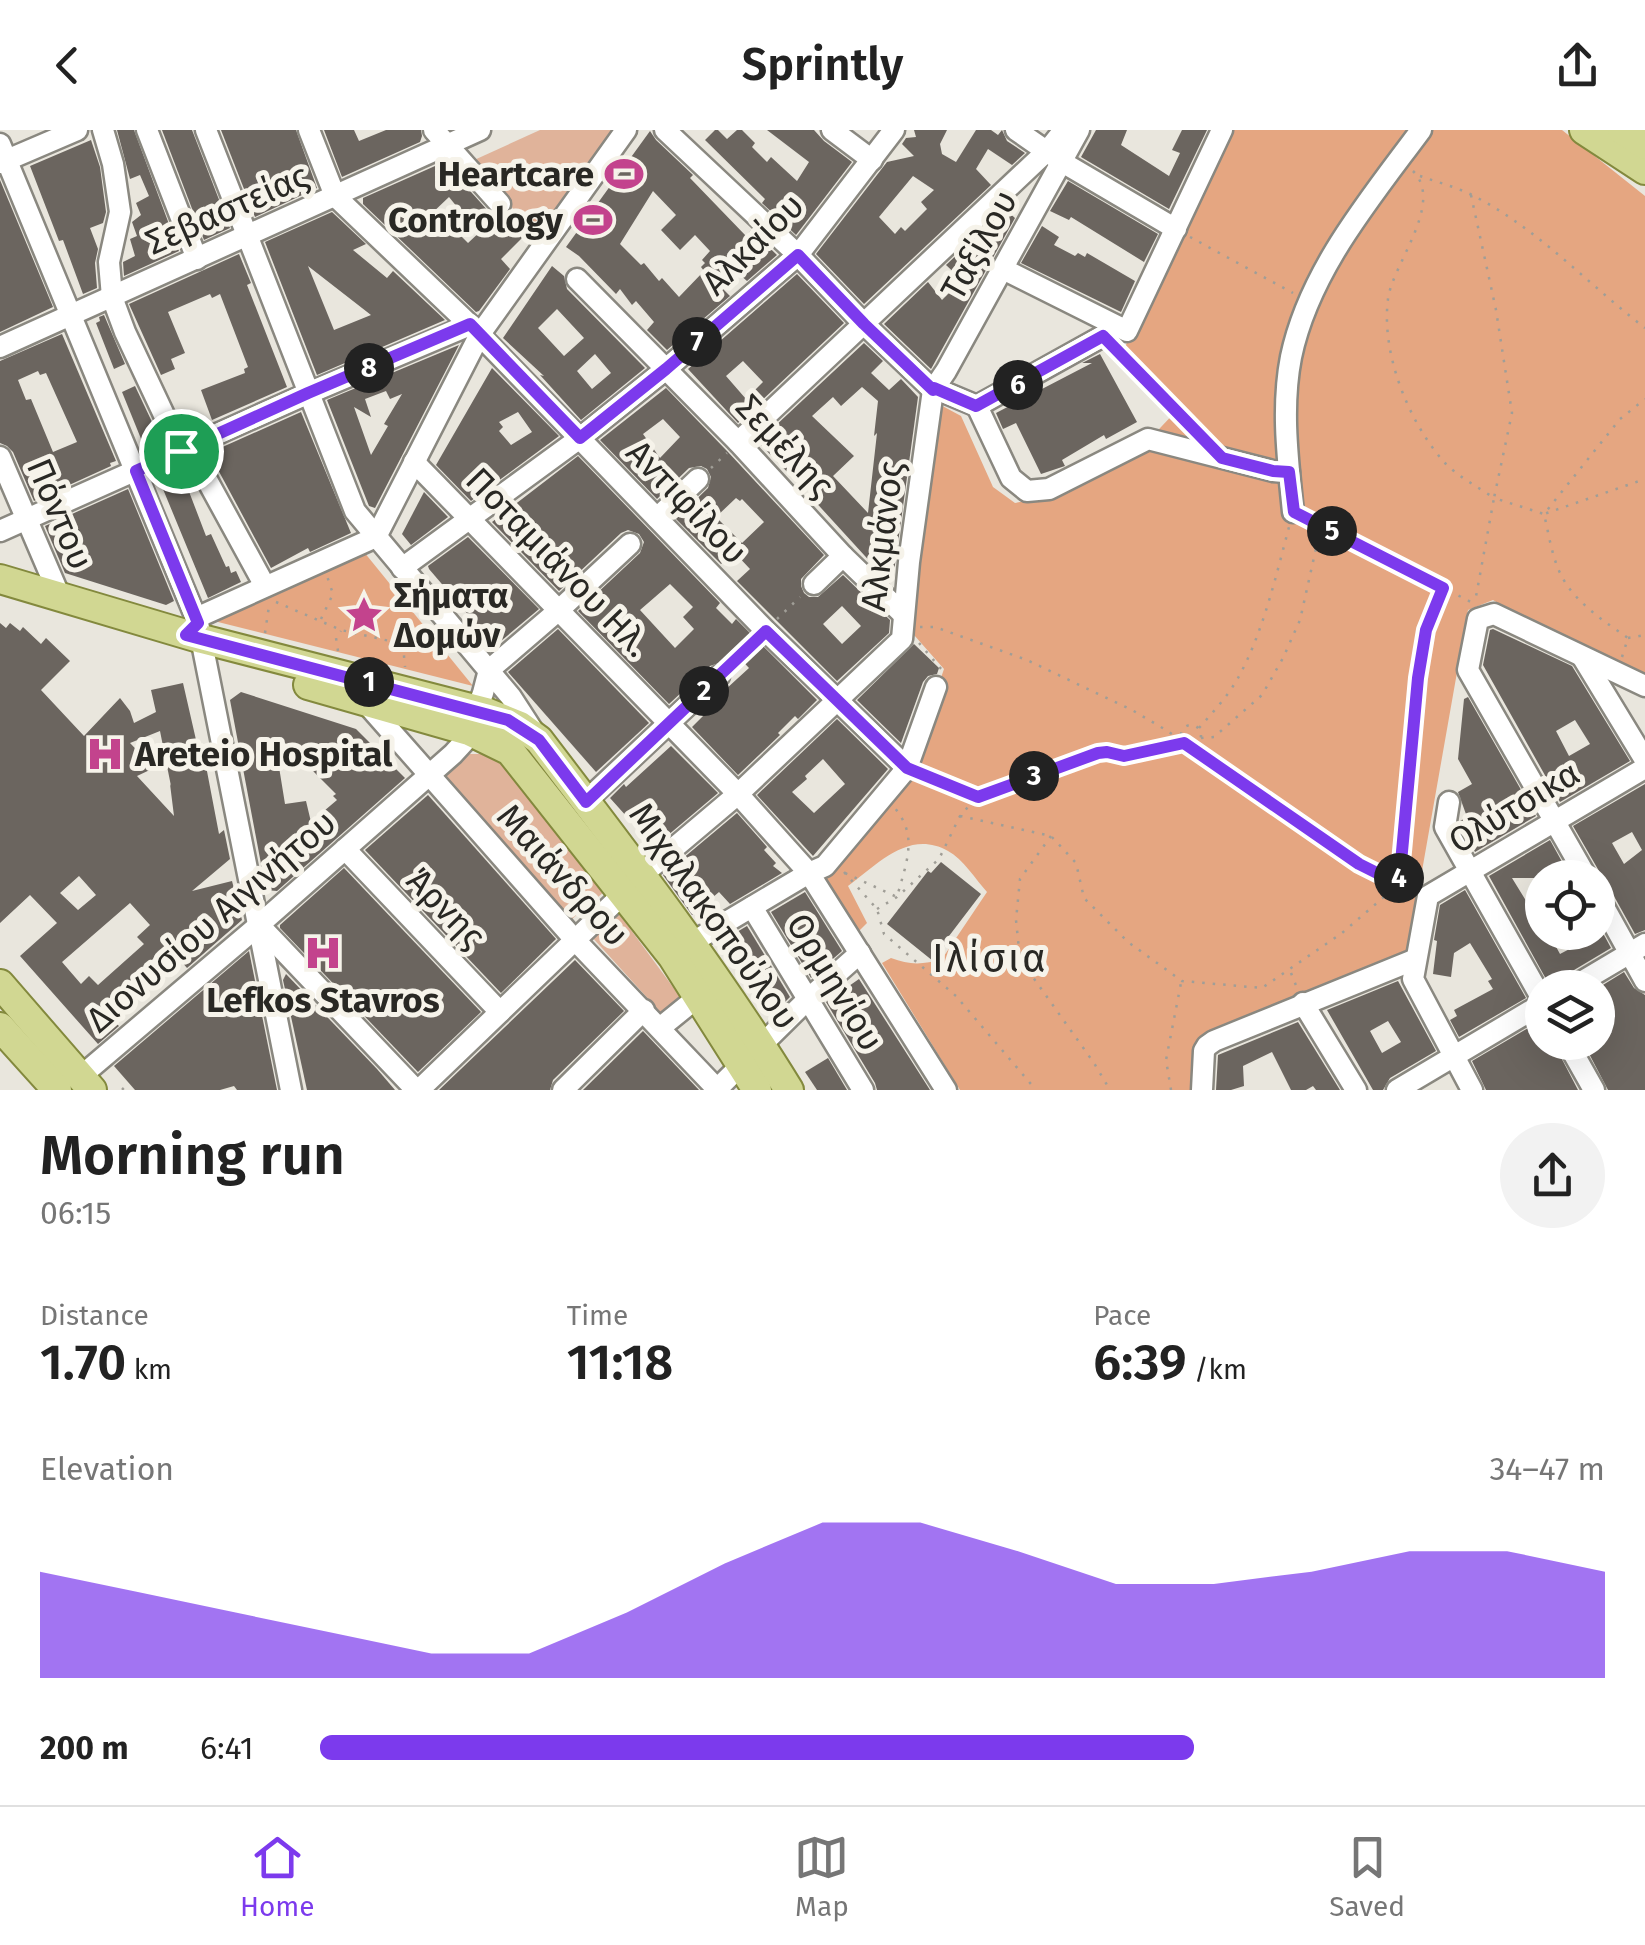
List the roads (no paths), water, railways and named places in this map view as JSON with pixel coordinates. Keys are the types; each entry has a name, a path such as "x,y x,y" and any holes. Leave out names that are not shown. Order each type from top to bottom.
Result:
{"main road":[{"path":"1584,130 1645,170"},
{"path":"1622,130 1645,145"},
{"name":"Μιχαλακοπούλου","path":"0,579 198,634 473,721 510,751 690,943 790,1090"},
{"name":"Μιχαλακοπούλου","path":"0,595 198,634 365,702 473,721 508,720 539,740 586,802 672,956 749,1078"},
{"path":"0,984 76,1086"},
{"path":"0,1027 76,1086"}],"street":[{"path":"78,130 2,156 136,471 198,634 291,1090"},
{"path":"103,130 120,212 109,262 112,298 185,449 266,586"},
{"path":"147,130 197,259"},
{"name":"Μιχαλακοπούλου","path":"206,130 355,510 511,696 539,740"},
{"path":"309,130 336,196"},
{"name":"Σεβαστείας","path":"0,347 336,196 440,138 480,130"},
{"path":"198,634 266,586 376,537 475,329 626,130"},
{"path":"665,130 934,389 976,406 1012,478 1027,490 1049,490 1148,439 1289,472"},
{"path":"832,130 872,160"},
{"name":"Αλκαίου","path":"402,568 580,438 798,255 894,130"},
{"path":"1016,130 1176,229"},
{"name":"Ταξίλου","path":"934,389 1030,220 1064,130"},
{"name":"Ταξίλου","path":"1055,156 1080,130"},
{"path":"1003,268 1127,331 1222,130"},
{"path":"1294,512 1286,407 1290,359 1309,302 1329,262 1421,130"},
{"path":"440,138 500,204"},
{"path":"738,442 1001,194 1055,156"},
{"path":"1001,194 1030,220"},
{"name":"Αντιφίλου","path":"336,196 475,329 766,631 907,768"},
{"name":"Σεμέλης","path":"577,279 738,442 904,620"},
{"path":"0,531 308,393 475,329"},
{"path":"976,406 1103,336"},
{"name":"Αλκμάνος","path":"418,1090 633,884 738,794 902,639 934,389"},
{"name":"Πόντου","path":"0,458 60,597"},
{"name":"Ποταμιάνου Ηλ.","path":"414,462 738,794 809,873 946,1090"},
{"path":"657,518 698,479"},
{"path":"489,670 630,544"},
{"path":"814,584 844,556"},
{"path":"1577,860 1468,670 1482,612 1645,686"},
{"path":"1583,658 1645,760"},
{"name":"Διονυσίου Αιγινήτου","path":"76,1086 464,742 489,670"},
{"path":"586,802 719,676"},
{"path":"690,943 825,866 907,768 939,678"},
{"name":"Μαιάνδρου","path":"365,702 575,940 717,1089"},
{"name":"Ολύτσικα","path":"1416,959 1428,902 1470,870 1645,768"},
{"path":"1450,802 1446,827 1525,971"},
{"name":"Άρνης","path":"345,849 500,1012"},
{"name":"Ορμηνίου","path":"752,906 863,1090"},
{"path":"1615,919 1637,948 1645,981"},
{"path":"259,926 418,1090"},
{"path":"1601,970 1637,948"},
{"path":"717,1089 749,1078 762,1045 860,953"},
{"path":"1202,1090 1207,1046 1416,959 1413,979 1472,1090"},
{"path":"660,1028 698,996"},
{"path":"1304,1003 1356,1090"},
{"path":"563,1090 644,1010"},
{"path":"1396,1090 1525,1013"},
{"path":"1577,1060 1594,1090"}],"place":[{"name":"Heartcare","path":"624,174"},
{"name":"Contrology","path":"593,220"},
{"name":"Σήματα Δομών","path":"364,615"},
{"name":"Areteio Hospital","path":"105,754"},
{"name":"Lefkos Stavros","path":"323,953"}],"district":[{"name":"Iλίσια","path":"990,959"}]}
